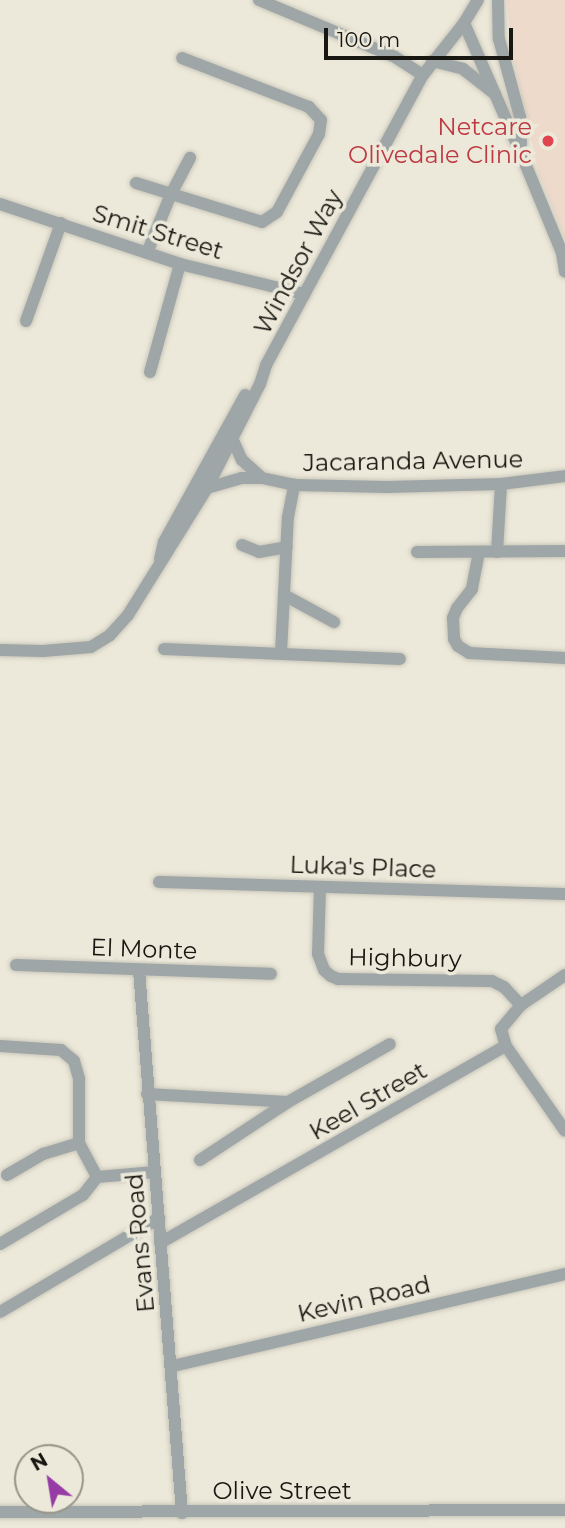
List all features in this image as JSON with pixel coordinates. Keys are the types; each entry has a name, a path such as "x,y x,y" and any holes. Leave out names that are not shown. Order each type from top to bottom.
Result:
{"street":[{"path":"259,0 395,57 423,75"},
{"name":"Windsor Way","path":"0,650 71,650 91,647 120,626 159,563 172,548 206,488 266,365 423,75 464,23 478,0"},
{"path":"498,0 497,23 520,117 520,151"},
{"path":"464,23 498,96 563,256 565,272"},
{"path":"136,183 251,220 267,220 277,212 319,134 321,120 309,107 182,58"},
{"path":"432,61 463,69 498,96"},
{"path":"147,253 171,194 190,158"},
{"name":"Smit Street","path":"0,204 180,264 304,294"},
{"path":"26,321 61,223"},
{"path":"150,372 180,264"},
{"name":"Windsor Way","path":"159,563 164,542 253,382 266,365"},
{"path":"232,438 247,468 262,478"},
{"name":"Jacaranda Avenue","path":"206,488 230,479 262,478 293,485 387,487 501,484 565,476"},
{"path":"497,552 501,484"},
{"path":"281,653 293,485"},
{"path":"242,545 259,552 287,547"},
{"path":"416,552 565,551"},
{"path":"479,552 472,589 457,608 453,618 454,639 458,646 469,653 565,658"},
{"path":"284,595 334,622"},
{"path":"164,649 400,659"},
{"name":"Luka's Place","path":"159,881 565,894"},
{"name":"Highbury","path":"320,887 318,954 324,970 331,976 338,979 492,981 505,987 521,1005"},
{"name":"El Monte","path":"16,965 271,974"},
{"name":"Evans Road","path":"139,970 183,1513"},
{"path":"565,975 521,1005 503,1023 502,1036 506,1046 565,1131"},
{"path":"200,1160 288,1102 390,1044"},
{"path":"0,1046 61,1050 75,1061 79,1079 79,1143 97,1177"},
{"name":"Keel Street","path":"160,1243 506,1046"},
{"path":"147,1094 288,1102"},
{"path":"7,1175 43,1154 79,1143"},
{"path":"0,1244 83,1195 97,1177 155,1172"},
{"path":"0,1312 159,1218"},
{"name":"Kevin Road","path":"173,1366 565,1274"},
{"name":"Olive Street","path":"0,1512 565,1510"}],"shaded area":[{"name":"Netcare Olivedale Clinic","path":"507,0 565,0 565,238 538,171 511,46"}],"place":[{"name":"Netcare Olivedale Clinic","path":"548,141"}]}
